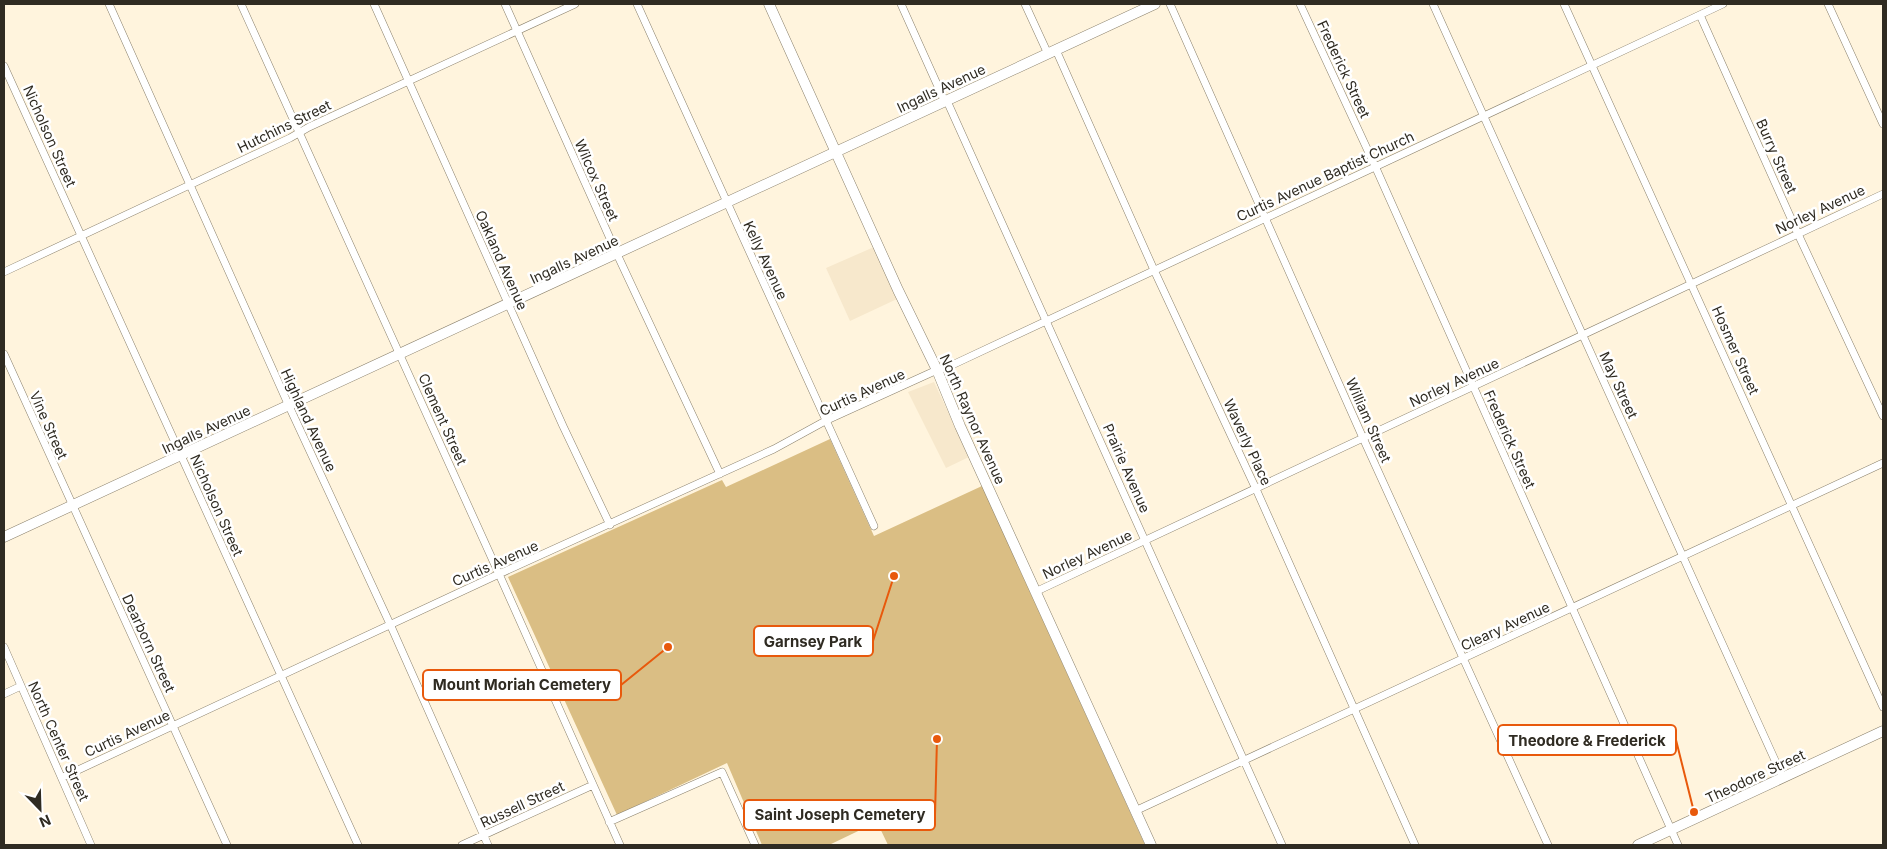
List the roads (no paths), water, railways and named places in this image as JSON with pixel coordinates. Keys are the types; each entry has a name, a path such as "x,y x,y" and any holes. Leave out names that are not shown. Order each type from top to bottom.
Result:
{"street":[{"name":"Highland Avenue","path":"109,4 488,845"},
{"name":"Clement Street","path":"241,4 620,845"},
{"name":"Oakland Avenue","path":"374,4 610,525"},
{"name":"Wilcox Street","path":"505,4 617,254 720,474"},
{"name":"Hutchins Street","path":"4,272 409,80 575,4"},
{"name":"Kelly Avenue","path":"637,4 726,204 827,420 874,526"},
{"name":"North Raynor Avenue","path":"769,4 835,153 937,370 960,426 1151,845"},
{"name":"Prairie Avenue","path":"901,4 1047,321 1282,845"},
{"name":"Waverly Place","path":"1025,4 1052,52 1256,488 1415,845"},
{"name":"William Street","path":"1170,4 1363,438 1548,845"},
{"name":"Frederick Street","path":"1300,4 1375,166 1678,845"},
{"name":"May Street","path":"1432,4 1684,556 1783,778"},
{"name":"Hosmer Street","path":"1564,4 1693,284 1883,707"},
{"name":"Curtis Avenue Baptist Church","path":"937,370 950,366 1047,321 1723,4"},
{"path":"1828,4 1883,124"},
{"name":"Ingalls Avenue","path":"4,537 726,204 1151,5"},
{"name":"Burry Street","path":"1700,15 1798,234 1883,416"},
{"name":"Nicholson Street","path":"4,66 358,845"},
{"name":"Norley Avenue","path":"1035,592 1883,194"},
{"name":"Vine Street","path":"4,354 72,506"},
{"name":"Curtis Avenue","path":"63,777 390,624 774,450 827,420 937,370"},
{"name":"Cleary Avenue","path":"1136,811 1883,463"},
{"name":"Dearborn Street","path":"72,506 228,845"},
{"name":"North Center Street","path":"4,647 63,777 90,845"},
{"path":"4,694 21,686"},
{"name":"Theodore Street","path":"1638,845 1883,731"},
{"path":"609,822 722,772 755,845"},
{"name":"Russell Street","path":"462,845 593,785"}],"place":[{"name":"Garnsey Park","path":"894,576"},
{"name":"Mount Moriah Cemetery","path":"668,647"},
{"name":"Saint Joseph Cemetery","path":"937,739"},
{"name":"Theodore & Frederick","path":"1694,812"}]}
